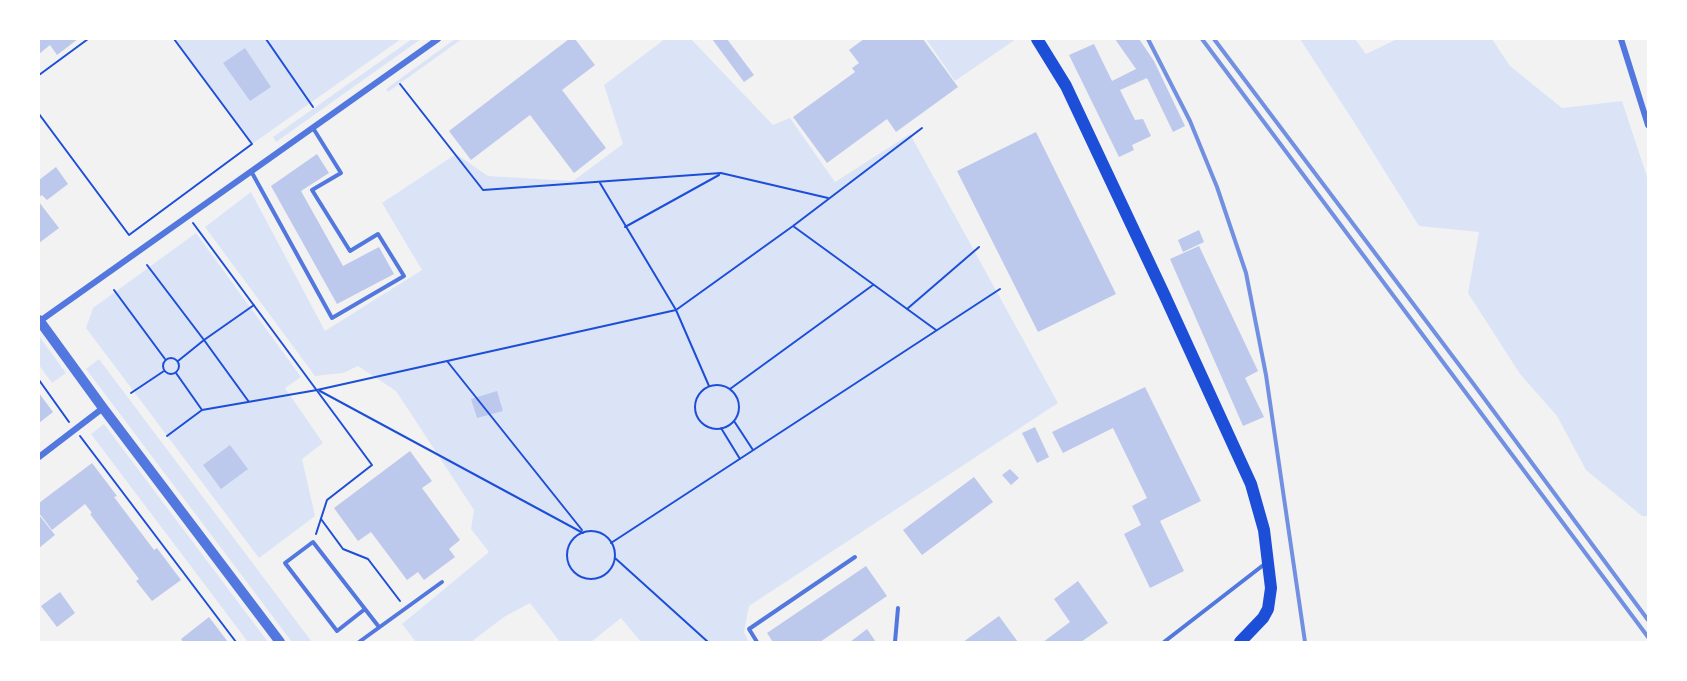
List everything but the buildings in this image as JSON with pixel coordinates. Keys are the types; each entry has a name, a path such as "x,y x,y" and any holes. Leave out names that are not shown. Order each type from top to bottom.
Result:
{"main road":[{"path":"1037,39 1066,86 1251,484 1264,530 1271,588 1268,609 1255,629 1240,642"}],"street":[{"path":"280,642 39,320 438,39"},
{"path":"1623,39 1648,125"},
{"path":"39,457 103,408"}],"lane":[{"path":"250,171 332,318 404,276 378,234 350,252 318,200 312,190 341,173 313,127"},
{"path":"365,609 337,631 285,563 313,542 379,627"},
{"path":"757,642 749,629 855,557"},
{"path":"1164,642 1269,561"},
{"path":"359,642 442,582"},
{"path":"895,642 898,608"}],"path":[{"path":"39,114 129,235 252,144 175,40 180,39"},
{"path":"266,39 313,107"},
{"path":"39,75 86,40"},
{"path":"400,84 483,190 721,173 829,198"},
{"path":"167,436 202,410 317,390 676,310 793,226 922,128"},
{"path":"625,227 721,173"},
{"path":"600,182 676,310 709,386"},
{"path":"793,226 937,330"},
{"path":"197,228 372,465 327,500 313,542"},
{"path":"907,309 979,247"},
{"path":"147,265 249,402"},
{"path":"730,389 874,284"},
{"path":"611,543 1000,289"},
{"path":"114,290 165,359"},
{"path":"178,361 254,305"},
{"path":"172,357 178,361 179,367 176,373 170,374 164,371 162,364 165,359 172,357"},
{"path":"447,361 583,533"},
{"path":"131,393 164,371"},
{"path":"176,373 202,410"},
{"path":"39,380 236,642"},
{"path":"709,386 724,386 730,389 738,401 739,408 734,421 721,428 714,429 701,422 695,409 698,395 709,386"},
{"path":"317,390 583,533 599,533 611,543 615,558 708,642"},
{"path":"734,421 753,450"},
{"path":"721,428 740,459"},
{"path":"321,519 343,549 368,559 405,608"},
{"path":"583,533 576,537 568,550 567,558 574,572 580,577 595,579 608,572 615,558"}],"shaded area":[{"path":"176,39 401,39 252,144"},
{"path":"412,39 421,39 276,142 273,137"},
{"path":"455,39 462,39 388,92 386,89"},
{"path":"665,39 691,39 773,125 790,118 835,182 910,134 1058,403 749,606 744,632 749,642 641,642 621,618 591,642 560,642 530,603 504,617 471,642 416,642 402,624 489,552 471,529 474,510 396,391 358,366 343,373 315,376 205,227 251,192 325,331 422,270 382,203 456,154 488,176 573,181 623,144 604,85"},
{"path":"926,39 1016,39 955,81"},
{"path":"1300,39 1355,39 1366,54 1397,39 1492,39 1510,66 1562,108 1622,101 1648,180 1648,516 1642,516 1586,470 1557,416 1520,374 1468,293 1479,232 1419,226"},
{"path":"196,233 301,377 285,388 323,443 302,459 315,516 259,558 86,328 93,308"},
{"path":"39,336 66,373 52,383 39,365"},
{"path":"99,359 312,642 292,642 86,369"},
{"path":"104,424 268,642 248,642 91,434"}],"railway":[{"path":"1148,39 1190,121 1217,187 1246,273 1266,375 1305,642"},
{"path":"1202,39 1648,637"},
{"path":"1214,39 1648,620"}]}
